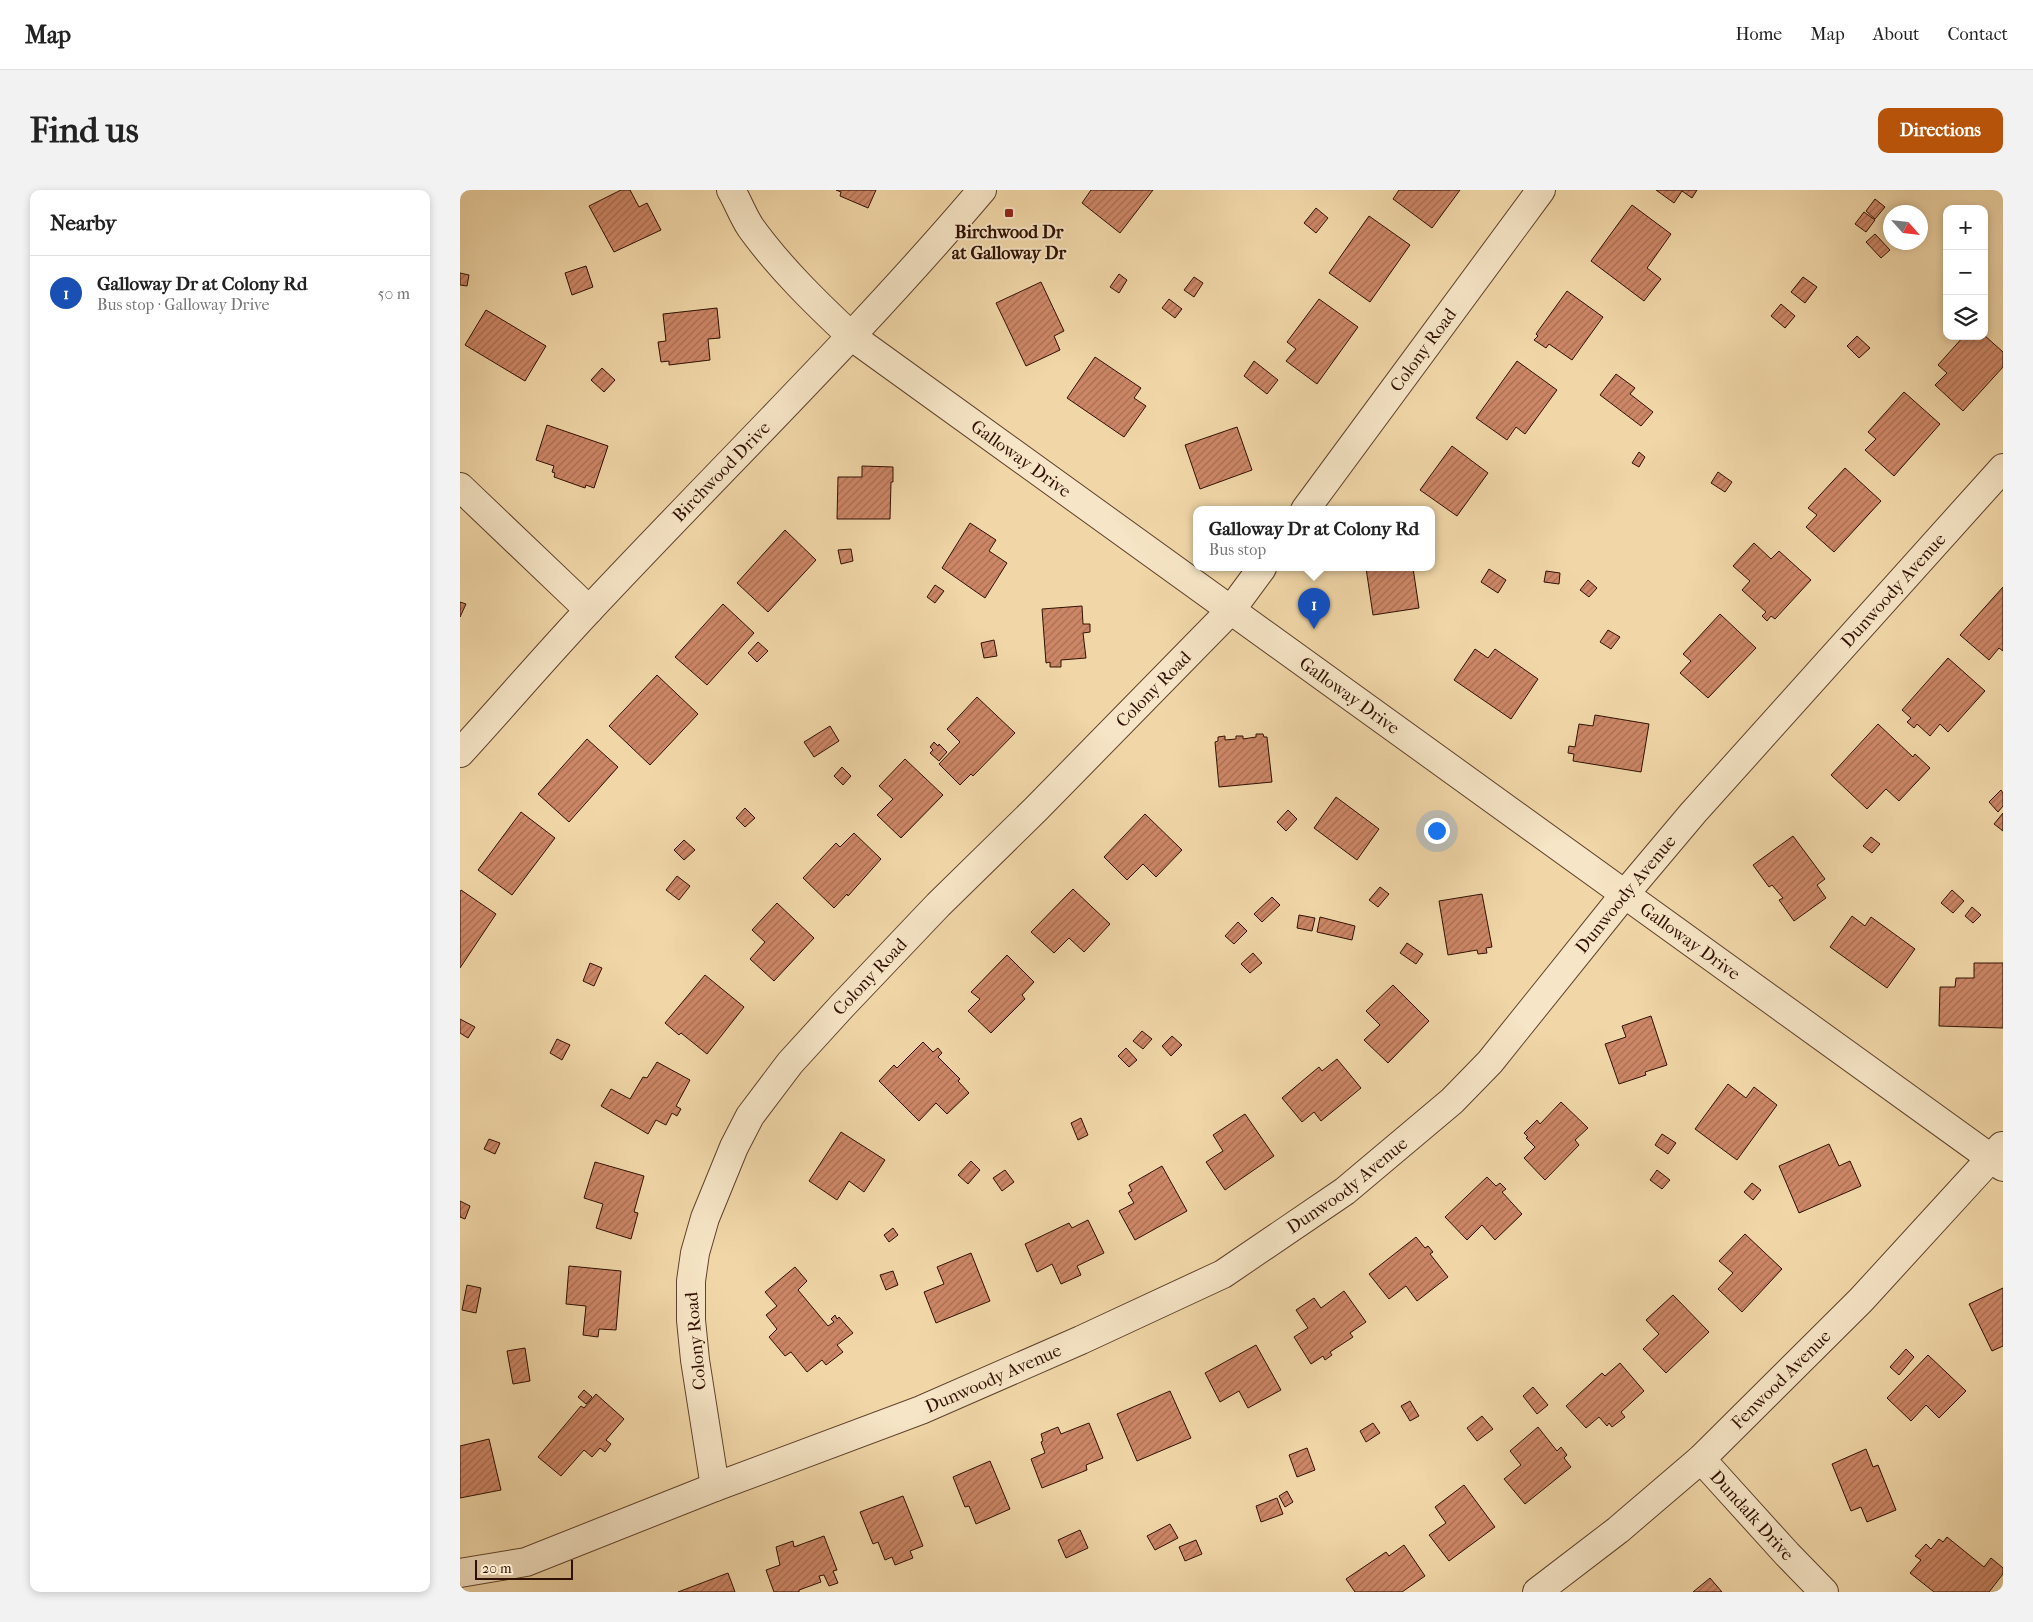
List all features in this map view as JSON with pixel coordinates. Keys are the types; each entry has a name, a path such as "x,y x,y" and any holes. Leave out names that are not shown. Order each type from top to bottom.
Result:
{"street":[{"name":"Galloway Drive","path":"731,190 750,226 771,254 801,287 851,336 1624,895 1999,1157"},
{"name":"Birchwood Drive","path":"460,753 589,610 851,336 942,237 982,190"},
{"name":"Colony Road","path":"1308,506 1541,190"},
{"name":"Dunwoody Avenue","path":"460,1573 526,1562 716,1486 921,1410 1081,1340 1223,1274 1345,1191 1452,1101 1490,1062 1624,895 1693,813 2003,468"},
{"path":"460,487 589,610"},
{"name":"Colony Road","path":"716,1486 695,1360 691,1320 691,1281 695,1253 705,1218 734,1147 750,1116 790,1063 932,911 1036,809 1231,610 1260,571"},
{"name":"Fenwood Avenue","path":"1536,1592 1618,1530 1701,1458 1861,1300 1999,1157"},
{"name":"Dundalk Drive","path":"1701,1458 1787,1554 1824,1592"}],"building":[{"path":"621,190 630,190 639,207 647,203 661,230 614,252 589,206"},
{"path":"836,190 876,190 868,208 840,196 841,192"},
{"path":"1091,190 1153,190 1120,233 1082,203"},
{"path":"1399,190 1460,190 1432,228 1393,199"},
{"path":"1656,190 1697,190 1692,198 1682,191 1674,203"},
{"path":"1875,199 1883,205 1883,209 1875,219 1866,211"},
{"path":"1632,205 1671,234 1647,268 1661,279 1644,301 1591,261"},
{"path":"1316,208 1328,218 1316,233 1304,223"},
{"path":"1864,212 1875,220 1866,232 1855,224"},
{"path":"1369,216 1410,245 1370,302 1329,273"},
{"path":"1875,234 1883,243 1883,250 1890,250 1881,258 1866,242"},
{"path":"586,266 593,287 572,295 565,273"},
{"path":"460,273 469,275 467,286 460,285"},
{"path":"1119,274 1127,280 1119,293 1110,287"},
{"path":"1194,277 1203,283 1194,297 1184,290"},
{"path":"1803,277 1817,287 1805,303 1791,292"},
{"path":"1041,282 1064,331 1054,336 1060,350 1026,366 996,303"},
{"path":"1567,291 1603,317 1572,360 1549,344 1546,348 1534,340 1538,336 1536,334"},
{"path":"1169,299 1182,309 1175,318 1162,308"},
{"path":"1319,299 1358,327 1317,384 1286,361 1296,349 1287,342"},
{"path":"1781,304 1795,316 1785,328 1771,316"},
{"path":"717,308 720,338 708,339 710,360 669,365 669,361 661,362 658,342 666,341 663,314"},
{"path":"486,310 546,346 525,381 465,345"},
{"path":"1857,336 1870,348 1859,358 1847,346"},
{"path":"1988,339 2003,352 2003,367 1963,411 1935,385 1947,373 1938,365 1960,340"},
{"path":"1095,357 1141,388 1134,398 1146,406 1124,437 1067,398"},
{"path":"1254,361 1278,380 1267,394 1244,376"},
{"path":"1517,361 1557,390 1525,434 1516,427 1507,440 1476,418"},
{"path":"602,368 615,380 604,392 591,380"},
{"path":"1616,374 1635,388 1630,394 1653,412 1641,426 1600,395"},
{"path":"1904,392 1940,424 1894,476 1865,450 1876,439 1868,432"},
{"path":"547,425 608,446 594,488 586,485 585,488 554,477 555,473 552,472 554,466 536,460"},
{"path":"1237,427 1252,470 1200,489 1185,445"},
{"path":"1452,446 1488,473 1457,516 1420,490"},
{"path":"1639,452 1645,457 1639,467 1632,463"},
{"path":"862,466 893,467 890,519 837,519 838,477 862,477"},
{"path":"1845,468 1881,501 1834,552 1806,527 1817,515 1808,508"},
{"path":"1718,472 1732,482 1725,492 1711,483"},
{"path":"970,523 996,540 989,551 1007,563 985,598 942,568"},
{"path":"785,530 816,560 768,612 737,583"},
{"path":"1754,543 1771,559 1779,551 1811,580 1775,619 1771,616 1767,621 1762,616 1766,612 1742,590 1750,581 1733,566"},
{"path":"851,549 853,561 841,564 838,550"},
{"path":"1489,569 1506,580 1498,593 1481,582"},
{"path":"1366,571 1413,571 1419,608 1373,615"},
{"path":"1546,571 1560,573 1559,584 1544,582"},
{"path":"1588,580 1597,588 1589,597 1580,590"},
{"path":"935,585 944,591 935,603 927,597"},
{"path":"2003,587 2003,651 1999,648 1989,660 1960,635"},
{"path":"460,602 466,604 460,617"},
{"path":"723,604 754,633 707,685 675,657"},
{"path":"1082,606 1083,624 1090,624 1090,632 1083,633 1086,658 1061,660 1061,667 1050,667 1050,662 1046,663 1042,609"},
{"path":"1720,614 1756,648 1708,698 1680,673 1691,661 1683,654"},
{"path":"1608,630 1620,637 1611,649 1600,642"},
{"path":"994,640 997,656 984,658 981,643"},
{"path":"758,642 768,651 757,662 748,653"},
{"path":"1475,649 1488,658 1495,649 1538,679 1511,719 1454,680"},
{"path":"1948,658 1985,691 1948,732 1940,724 1930,736 1917,724 1914,728 1907,722 1911,718 1902,710"},
{"path":"657,675 698,714 650,765 609,726"},
{"path":"977,697 1015,733 973,776 971,774 960,785 939,764 960,742 947,729"},
{"path":"1595,715 1649,724 1641,772 1573,761 1574,754 1568,753 1569,746 1575,747 1579,724 1593,726"},
{"path":"1878,724 1913,757 1915,754 1930,768 1899,801 1886,789 1867,809 1831,775"},
{"path":"830,726 839,741 814,757 804,742"},
{"path":"1256,734 1263,734 1264,737 1267,737 1272,782 1219,787 1215,742 1218,741 1218,737 1225,736 1225,740 1236,739 1236,736 1243,736 1243,739 1256,737"},
{"path":"587,739 618,767 569,822 538,794"},
{"path":"934,742 947,752 939,761 930,753 933,750 930,747"},
{"path":"905,759 943,795 901,838 877,815 893,799 879,786"},
{"path":"842,767 851,776 843,785 834,776"},
{"path":"2001,790 2003,793 2003,806 1998,812 1989,802"},
{"path":"1336,797 1379,829 1357,860 1314,828"},
{"path":"745,808 755,818 745,827 736,818"},
{"path":"1288,810 1297,819 1286,831 1277,822"},
{"path":"521,812 555,838 512,895 478,870"},
{"path":"2003,813 2003,831 1994,824"},
{"path":"1145,814 1182,850 1156,877 1143,864 1127,880 1104,857"},
{"path":"854,833 881,859 848,896 847,894 834,908 803,878 836,843 840,847"},
{"path":"1793,836 1825,879 1817,885 1826,898 1794,921 1779,900 1783,898 1772,885 1769,887 1753,865"},
{"path":"1871,837 1880,844 1872,853 1863,846"},
{"path":"684,840 695,850 684,860 674,850"},
{"path":"677,876 690,886 679,900 666,890"},
{"path":"1380,887 1389,894 1378,907 1369,900"},
{"path":"1073,889 1110,924 1084,952 1069,938 1054,953 1031,932"},
{"path":"461,890 496,914 460,968 460,892"},
{"path":"1952,890 1964,901 1953,913 1941,903"},
{"path":"1482,894 1492,947 1486,948 1487,953 1478,954 1477,950 1448,955 1439,901"},
{"path":"1272,897 1280,905 1262,922 1254,914"},
{"path":"777,903 814,938 774,981 750,959 765,942 752,930"},
{"path":"1972,907 1981,915 1973,923 1965,916"},
{"path":"1299,915 1315,918 1312,931 1297,928"},
{"path":"1852,916 1865,926 1871,917 1915,949 1887,988 1830,947"},
{"path":"1320,917 1355,926 1352,940 1317,932"},
{"path":"1238,922 1247,931 1234,944 1225,936"},
{"path":"1407,943 1423,954 1416,964 1400,953"},
{"path":"1253,953 1262,963 1250,973 1241,964"},
{"path":"1007,955 1034,982 1022,995 1025,999 991,1033 968,1011 980,999 971,992"},
{"path":"590,963 602,968 594,986 583,981"},
{"path":"1974,963 2003,963 2003,1028 1939,1026 1940,987 1955,987 1956,978 1974,978"},
{"path":"705,975 744,1007 707,1054 665,1023"},
{"path":"1393,985 1429,1021 1388,1063 1364,1040 1380,1025 1366,1011"},
{"path":"1651,1016 1667,1065 1645,1072 1646,1075 1619,1084 1605,1044 1626,1037 1622,1026"},
{"path":"460,1019 475,1027 468,1038 460,1033"},
{"path":"1142,1031 1152,1039 1143,1049 1133,1041"},
{"path":"1172,1036 1182,1045 1171,1056 1162,1046"},
{"path":"557,1039 570,1045 562,1060 550,1053"},
{"path":"923,1042 933,1052 938,1048 942,1053 938,1057 960,1079 958,1081 969,1093 947,1114 936,1103 919,1121 879,1081 894,1065 897,1068"},
{"path":"1126,1048 1137,1060 1129,1067 1118,1056"},
{"path":"1337,1059 1361,1088 1321,1121 1314,1112 1302,1122 1282,1098 1319,1067 1322,1071"},
{"path":"657,1062 690,1080 676,1106 681,1109 677,1116 672,1113 666,1125 656,1120 648,1134 601,1106 611,1089 630,1099 643,1077 647,1078"},
{"path":"1728,1084 1746,1098 1754,1087 1777,1105 1737,1160 1695,1129"},
{"path":"1561,1102 1588,1128 1575,1140 1579,1145 1545,1180 1524,1158 1535,1147 1526,1138 1528,1137 1524,1133 1537,1120 1540,1124"},
{"path":"1245,1114 1274,1156 1225,1190 1206,1162 1223,1151 1213,1135"},
{"path":"1081,1118 1088,1135 1078,1140 1071,1123"},
{"path":"841,1132 885,1160 864,1192 849,1181 837,1200 809,1181"},
{"path":"1662,1134 1676,1143 1668,1154 1655,1145"},
{"path":"489,1139 500,1143 495,1154 484,1149"},
{"path":"1829,1144 1839,1166 1850,1161 1861,1186 1799,1213 1779,1166"},
{"path":"971,1161 980,1170 968,1184 958,1175"},
{"path":"595,1162 644,1176 634,1212 638,1213 631,1239 596,1228 603,1204 584,1198"},
{"path":"1162,1166 1187,1211 1135,1240 1119,1211 1134,1203 1128,1193 1132,1191 1129,1185"},
{"path":"1005,1170 1014,1182 1002,1191 993,1178"},
{"path":"1657,1170 1670,1180 1662,1189 1650,1180"},
{"path":"1487,1177 1496,1186 1500,1183 1506,1189 1502,1192 1522,1214 1495,1240 1482,1225 1467,1240 1445,1217"},
{"path":"1752,1183 1761,1190 1753,1200 1744,1192"},
{"path":"460,1201 470,1206 465,1219 460,1217"},
{"path":"1088,1220 1104,1253 1077,1266 1081,1275 1061,1284 1052,1264 1037,1272 1025,1244 1069,1223 1072,1228"},
{"path":"893,1228 898,1235 889,1242 884,1235"},
{"path":"1745,1234 1782,1269 1742,1312 1718,1289 1733,1273 1719,1261"},
{"path":"1416,1237 1425,1248 1428,1246 1433,1252 1430,1254 1448,1277 1417,1301 1406,1286 1389,1299 1369,1274"},
{"path":"971,1253 990,1301 936,1323 924,1292 944,1284 937,1267"},
{"path":"569,1266 621,1271 616,1330 599,1329 598,1337 583,1335 586,1306 566,1304"},
{"path":"795,1267 807,1281 798,1290 828,1326 834,1322 831,1319 835,1315 853,1333 837,1345 843,1352 826,1365 822,1360 807,1372 791,1352 785,1356 769,1337 777,1329 766,1315 777,1306 765,1292"},
{"path":"893,1271 898,1285 886,1290 880,1275"},
{"path":"467,1285 481,1288 476,1313 462,1310"},
{"path":"2003,1288 2003,1346 1992,1351 1969,1304"},
{"path":"1344,1291 1366,1322 1350,1333 1353,1337 1330,1352 1332,1355 1325,1360 1323,1356 1311,1364 1294,1337 1308,1328 1296,1310 1314,1298 1321,1308"},
{"path":"1673,1295 1709,1332 1666,1373 1643,1349 1659,1334 1646,1320"},
{"path":"1256,1345 1281,1390 1248,1408 1239,1391 1220,1402 1205,1373"},
{"path":"525,1348 530,1381 513,1384 507,1351"},
{"path":"1906,1349 1914,1357 1899,1375 1890,1367"},
{"path":"1928,1355 1966,1391 1939,1418 1926,1405 1911,1421 1887,1398"},
{"path":"1620,1363 1644,1391 1621,1412 1625,1417 1612,1427 1609,1423 1607,1426 1599,1417 1586,1428 1566,1406 1602,1373 1605,1376"},
{"path":"1533,1387 1548,1405 1537,1414 1523,1396"},
{"path":"584,1390 592,1397 586,1404 578,1397"},
{"path":"1170,1391 1191,1438 1137,1461 1117,1414"},
{"path":"596,1394 624,1419 606,1440 611,1444 605,1452 600,1448 592,1457 584,1450 561,1476 538,1457 581,1406 584,1408"},
{"path":"1410,1401 1419,1416 1410,1421 1401,1406"},
{"path":"1482,1416 1493,1429 1477,1441 1467,1428"},
{"path":"1089,1423 1103,1458 1086,1465 1087,1470 1042,1488 1031,1459 1045,1453 1041,1442 1043,1441 1041,1434 1058,1427 1061,1434"},
{"path":"1373,1423 1380,1433 1366,1442 1360,1431"},
{"path":"1538,1427 1557,1451 1561,1447 1567,1455 1564,1458 1571,1467 1525,1504 1504,1479 1521,1465 1510,1451"},
{"path":"489,1439 501,1490 460,1498 460,1446"},
{"path":"1307,1448 1315,1470 1297,1477 1289,1455"},
{"path":"1866,1449 1873,1467 1878,1465 1896,1510 1867,1522 1861,1507 1851,1511 1832,1464"},
{"path":"990,1461 1010,1509 976,1524 969,1506 965,1507 953,1477"},
{"path":"1464,1485 1495,1527 1449,1561 1429,1535 1446,1523 1435,1507"},
{"path":"1287,1491 1293,1502 1285,1507 1279,1496"},
{"path":"903,1496 923,1546 910,1551 913,1558 895,1565 892,1557 885,1560 878,1542 873,1544 860,1512"},
{"path":"1277,1498 1283,1514 1261,1522 1256,1506"},
{"path":"1170,1524 1178,1538 1155,1550 1147,1536"},
{"path":"1080,1530 1088,1548 1066,1558 1058,1540"},
{"path":"824,1536 837,1570 833,1571 838,1583 829,1586 824,1575 819,1576 821,1582 799,1590 799,1592 774,1592 766,1570 780,1565 776,1547 793,1541 794,1547"},
{"path":"1947,1537 1984,1567 1991,1558 2003,1568 2003,1574 1989,1592 1934,1592 1910,1573 1921,1560 1915,1556 1926,1544 1931,1549 1939,1539 1943,1542"},
{"path":"1196,1540 1202,1554 1185,1561 1179,1547"},
{"path":"1404,1545 1425,1576 1402,1592 1355,1592 1346,1579 1386,1552 1389,1556"},
{"path":"728,1573 735,1592 678,1592"},
{"path":"1710,1578 1722,1592 1693,1592"}],"place":[{"name":"Birchwood Dr at Galloway Dr","path":"1009,213"},
{"name":"Galloway Dr at Colony Rd","path":"1314,629"}]}
